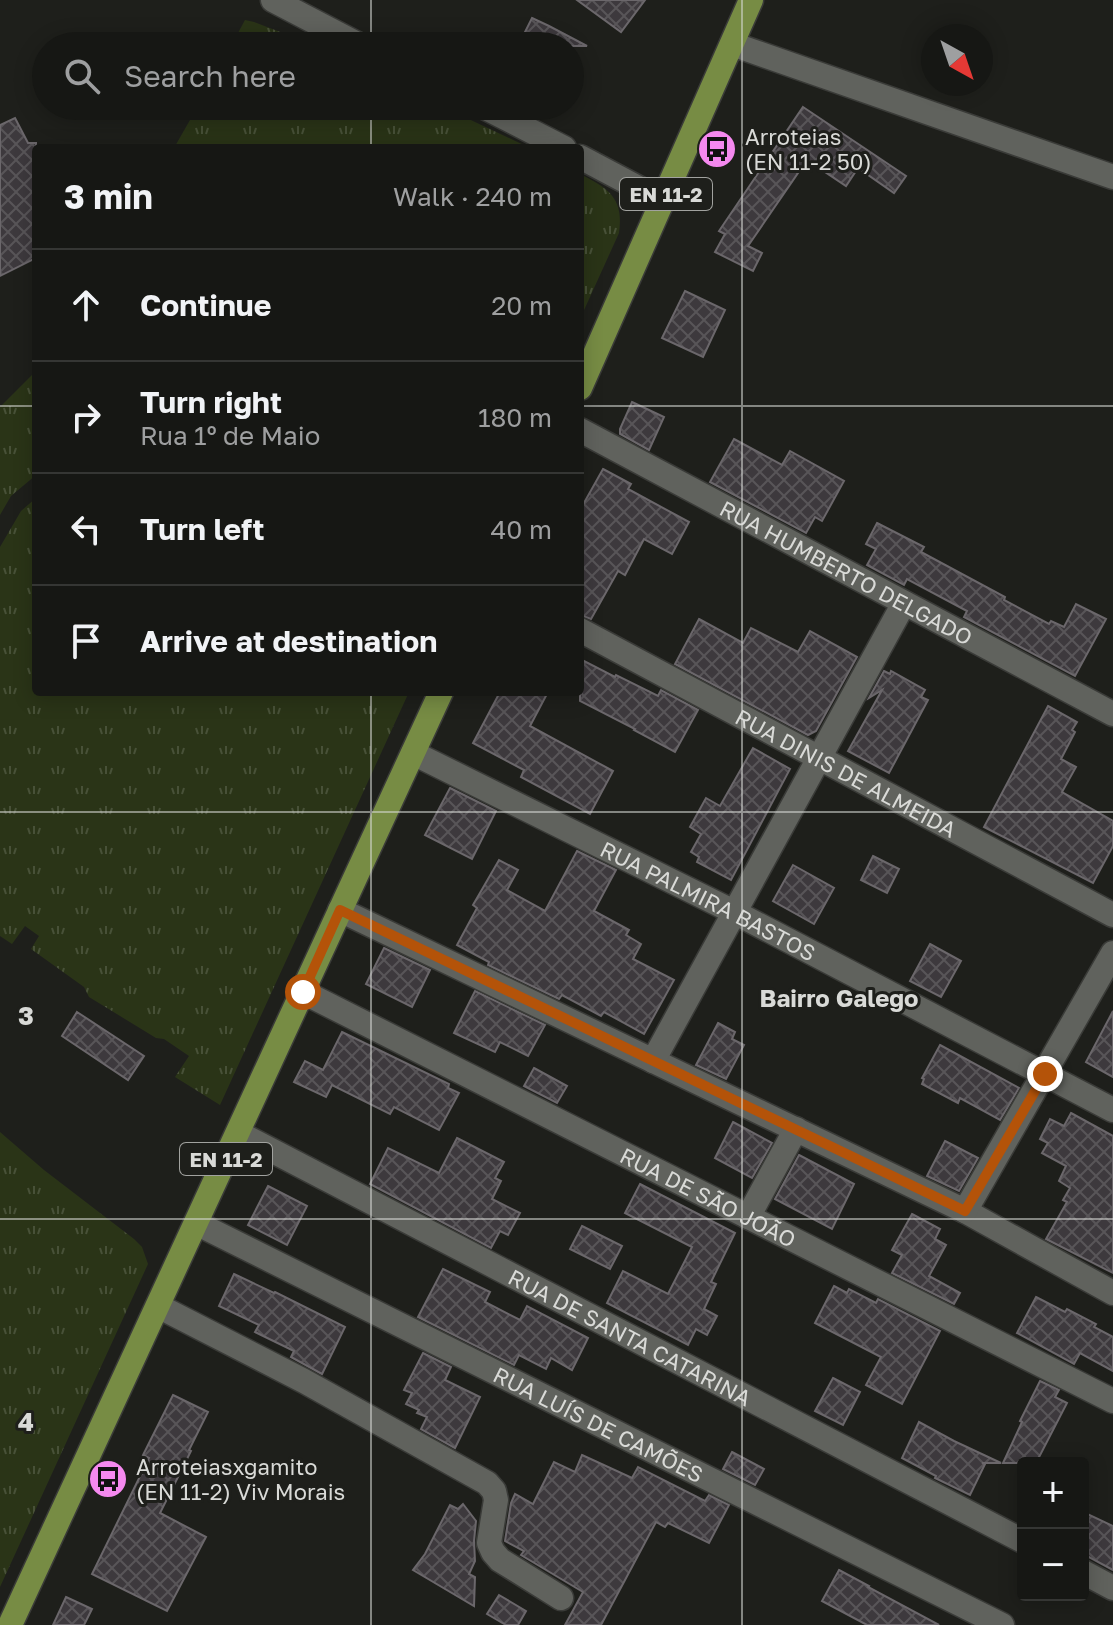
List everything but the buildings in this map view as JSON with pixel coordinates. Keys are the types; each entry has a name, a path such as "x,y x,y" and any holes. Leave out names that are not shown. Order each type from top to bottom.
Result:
{"main road":[{"name":"EN 11-2","path":"584,379 751,0"},
{"name":"EN 11-2","path":"10,1625 439,696"}],"street":[{"path":"273,0 334,32"},
{"path":"732,44 1113,177"},
{"path":"509,120 556,144"},
{"path":"584,159 663,201"},
{"name":"RUA HUMBERTO DELGADO","path":"584,432 1113,714"},
{"path":"653,1061 904,603"},
{"name":"RUA DINIS DE ALMEIDA","path":"584,632 1113,915"},
{"name":"RUA PALMIRA BASTOS","path":"413,753 734,912 1113,1110"},
{"path":"340,910 965,1211 1113,1293"},
{"path":"965,1211 1113,953"},
{"name":"RUA DE SÃO JOÃO","path":"303,992 1113,1401"},
{"path":"748,1217 796,1129"},
{"name":"RUA DE SANTA CATARINA","path":"238,1133 1017,1538"},
{"name":"RUA LUÍS DE CAMÕES","path":"196,1223 1002,1625"},
{"path":"158,1306 304,1381 487,1483 494,1491 496,1500 489,1543 493,1552 500,1560 561,1598"},
{"path":"1089,1575 1113,1588"}],"green space":[{"path":"245,20 280,32 239,32"},
{"path":"190,120 471,120 522,144 176,144"},
{"path":"584,176 612,196 619,211 619,233 584,310"},
{"path":"32,375 32,478 11,496 0,515 0,407"},
{"path":"32,501 32,696 407,696 220,1105 175,1077 189,1056 89,997 84,987 31,949 39,936 25,926 12,944 0,936 0,547 21,511"},
{"path":"0,1132 134,1239 142,1247 148,1264 0,1587"}],"place":[{"name":"Arroteias (EN 11-2 50)","path":"717,149"},
{"name":"Arroteiasxgamito (EN 11-2) Viv Morais","path":"108,1479"}],"district":[{"name":"Bairro Galego","path":"839,997"}],"route":[{"path":"303,992 340,910 965,1211 1045,1074"}]}
